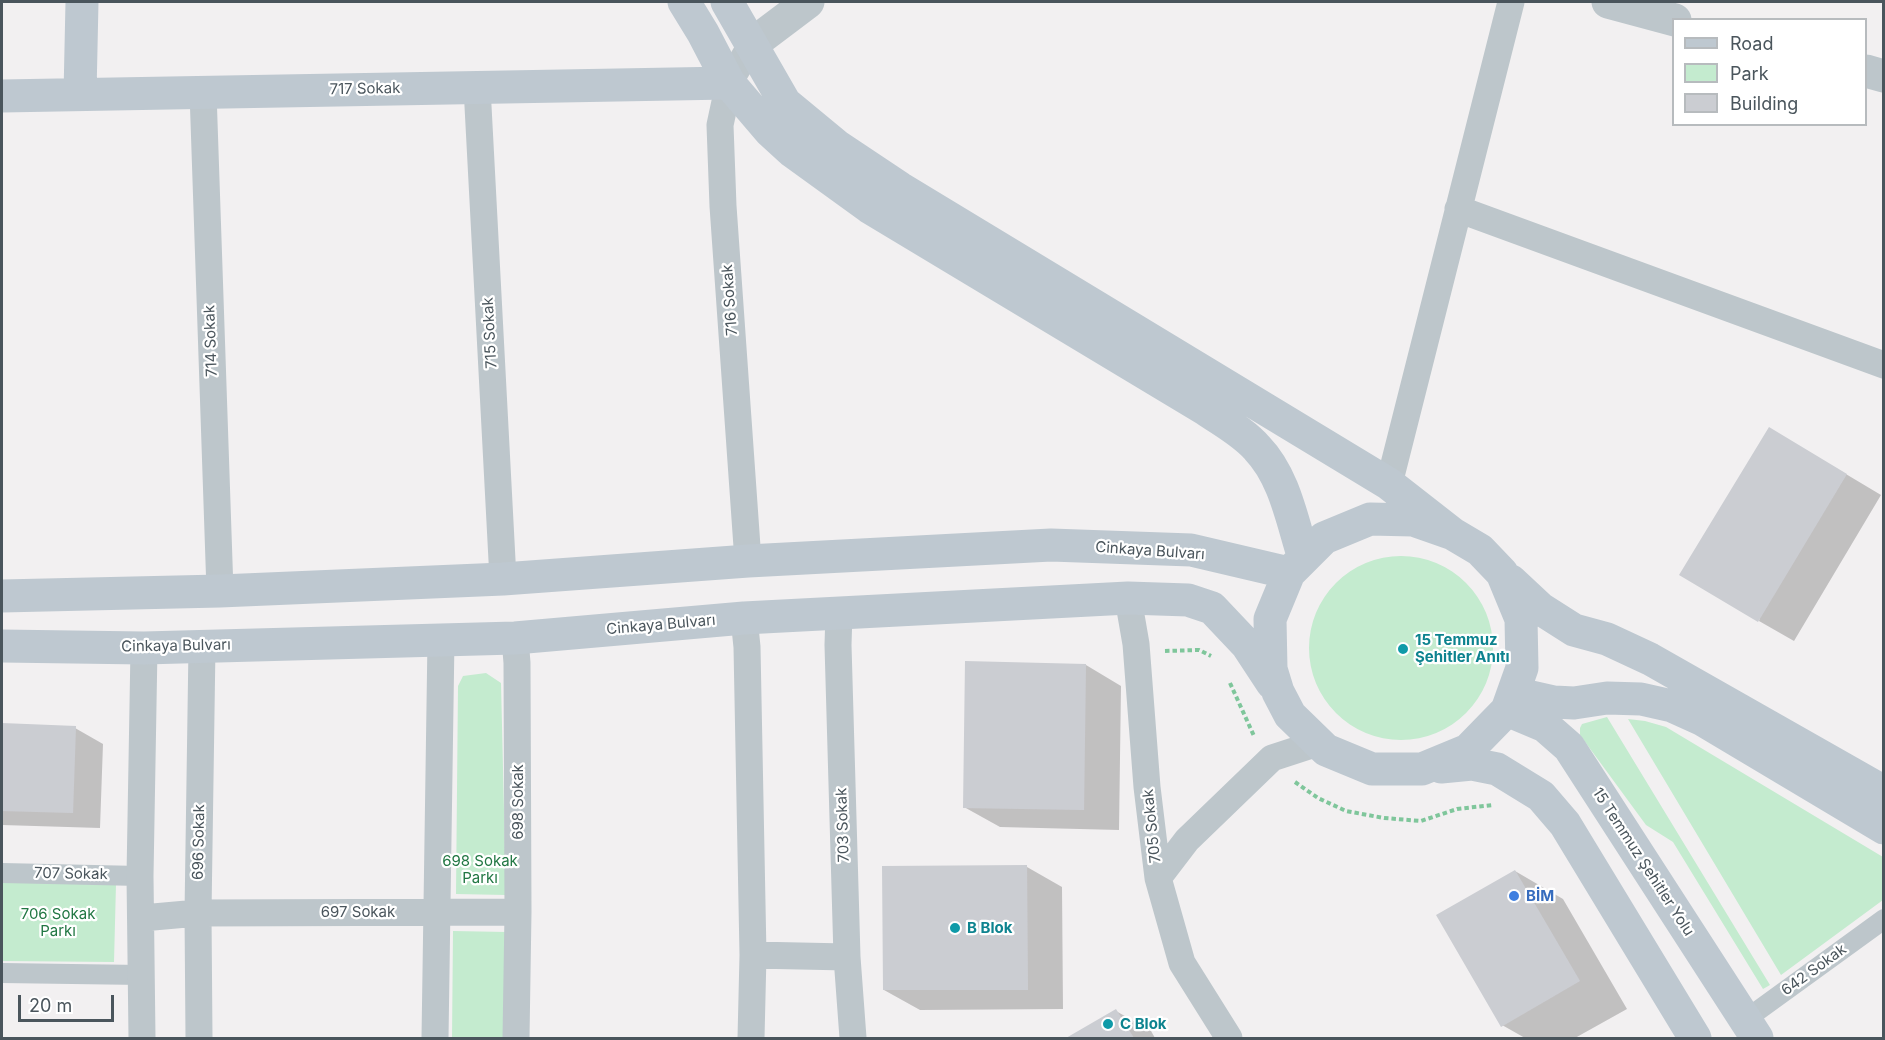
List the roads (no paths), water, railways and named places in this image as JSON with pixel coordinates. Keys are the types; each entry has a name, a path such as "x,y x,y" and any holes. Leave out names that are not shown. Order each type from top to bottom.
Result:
{"main road":[{"path":"80,94 82,2"},
{"path":"684,2 729,83 770,131 793,152 869,207 1205,409 1256,446 1277,476 1296,566"},
{"path":"727,2 785,103 837,146 900,188 1389,484 1453,534 1480,550 1541,609 1574,630 1607,639 1650,659 1884,792"},
{"name":"717 Sokak","path":"2,96 729,83"},
{"path":"1453,534 1413,520 1370,519 1324,538 1296,566 1270,619 1270,669 1278,692 1290,715 1326,750 1372,769 1422,769 1472,764 1497,769 1541,796 1565,824 1695,1038"},
{"name":"Cinkaya Bulvarı","path":"2,596 220,591 503,579 748,561 1051,545 1191,550 1296,566"},
{"path":"1422,769 1468,750 1510,701 1522,668 1521,618 1502,573"},
{"name":"Cinkaya Bulvarı","path":"2,646 144,648 515,638 839,612 1128,598 1188,600 1212,608 1247,645 1278,692"},
{"path":"1510,701 1574,703 1618,698 1641,699 1672,706 1703,720 1884,828"},
{"name":"15 Temmuz Şehitler Yolu","path":"1510,701 1545,726 1569,747 1751,1029"}],"street":[{"path":"751,45 808,2"},
{"path":"1389,484 1511,2"},
{"path":"1608,2 1672,19"},
{"name":"716 Sokak","path":"748,561 720,125 729,83 751,45"},
{"path":"1867,71 1884,76"},
{"name":"715 Sokak","path":"477,87 503,579"},
{"name":"714 Sokak","path":"202,92 220,591"},
{"path":"1458,209 1884,366"},
{"name":"705 Sokak","path":"1128,598 1136,644 1147,787 1158,878 1182,963 1229,1038"},
{"name":"703 Sokak","path":"839,612 847,957 854,1038"},
{"path":"744,618 747,647 753,954 751,1038"},
{"name":"698 Sokak","path":"515,638 518,912 516,1038"},
{"path":"435,1038 441,639"},
{"name":"696 Sokak","path":"199,1038 198,913 202,646"},
{"path":"142,1038 140,876 144,648"},
{"path":"1158,878 1187,840 1272,758 1318,743"},
{"name":"707 Sokak","path":"2,873 140,876"},
{"name":"697 Sokak","path":"142,918 198,913 518,912"},
{"name":"642 Sokak","path":"1751,1029 1884,920"},
{"path":"753,954 847,957"},
{"path":"2,972 142,975"}],"place":[{"name":"15 Temmuz Şehitler Anıtı","path":"1403,649"},
{"name":"BİM","path":"1514,896"},
{"name":"B Blok","path":"955,928"},
{"name":"C Blok","path":"1108,1024"}],"park label":[{"name":"698 Sokak Parkı","path":"480,870"},
{"name":"706 Sokak Parkı","path":"58,922"}]}
